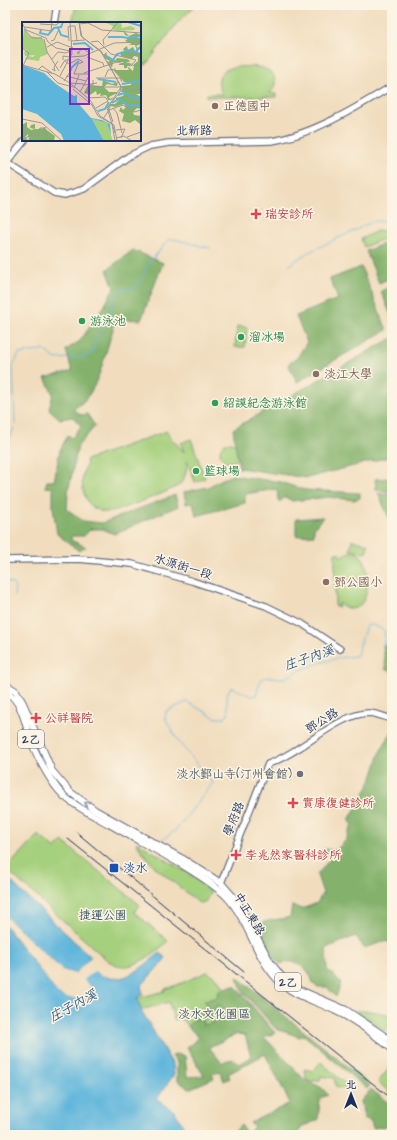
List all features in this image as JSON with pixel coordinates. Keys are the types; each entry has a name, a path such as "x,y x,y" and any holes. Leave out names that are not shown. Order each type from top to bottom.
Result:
{"main road":[{"name":"2乙","path":"5,684 16,691 23,703 45,758 59,786"},
{"name":"2乙","path":"5,691 18,703 34,746 59,786"},
{"name":"中正東路","path":"59,786 95,810 183,859 221,883 237,901 271,963 282,977 295,988 346,1010 392,1041"},
{"name":"中正東路","path":"59,786 66,798 181,864 219,890 237,910 268,968 290,991 355,1021 392,1049"}],"street":[{"path":"54,22 57,5"},
{"name":"北新路","path":"6,164 54,193 65,195 84,189 129,156 150,146 169,143 270,142 282,140 304,132 360,105 392,86"},
{"path":"6,164 24,141"},
{"name":"水源街一段","path":"5,560 78,559 132,564 192,580 266,606 301,623 340,649"},
{"name":"鄧公路","path":"268,764 309,743 350,717 368,713 392,719"},
{"name":"學府路","path":"221,883 268,764"}],"green space":[{"path":"76,5 196,5 177,23 146,65 141,63 141,22 72,22"},
{"path":"249,66 268,70 275,79 273,90 270,93 276,94 276,97 207,97 207,94 223,94 219,86 219,78 223,72 231,68"},
{"path":"392,230 392,235 364,247 361,239 377,231"},
{"path":"392,240 392,277 379,283 366,251"},
{"path":"133,250 163,263 141,320 117,319 96,382 90,393 73,409 81,415 87,414 95,426 78,446 68,492 67,509 83,521 102,523 175,495 178,506 114,534 103,529 91,529 84,536 71,536 71,540 86,547 79,551 57,534 53,507 53,488 45,487 47,481 54,481 60,450 68,435 72,438 81,426 73,417 60,419 49,409 53,394 45,378 72,371 66,350 80,341 105,305 114,287 107,270"},
{"path":"361,267 387,330 297,382 288,364 297,358 307,342 296,316 338,299 330,279"},
{"path":"392,286 392,318 381,291"},
{"name":"溜冰場","path":"237,326 247,327 245,347 235,347"},
{"path":"392,338 392,456 307,478 239,468 233,429"},
{"path":"167,431 184,452 181,443 191,439 205,478 195,482 187,461 184,479 176,487 168,491 112,511 99,511 92,507 84,494 83,478 87,464 86,460"},
{"path":"230,442 237,445 240,452 237,459 230,462 223,459 220,452 223,445"},
{"path":"232,475 280,482 305,490 360,493 360,498 354,500 329,497 292,501 285,497 281,501 278,501 277,489 245,494 245,503 196,516 193,503 186,504 184,492 208,487"},
{"path":"392,478 392,493 376,489 375,479"},
{"path":"378,493 392,496 392,517 389,518"},
{"path":"323,517 314,528 314,535 296,536 296,519"},
{"path":"352,540 368,544 366,553 350,550"},
{"path":"353,552 362,556 367,567 368,581 366,594 360,605 351,609 339,603 339,607 335,606 335,553 339,553 340,557"},
{"path":"383,645 392,646 392,671 386,670"},
{"path":"392,731 392,945 386,941 364,948 356,936 326,948 327,969 341,983 336,997 327,987 318,987 313,984 309,973 301,965 291,962 280,964 273,957 257,930 259,924 263,922 290,917 292,906 302,909 317,903 323,893 317,875 330,859 323,849 336,850 346,840 352,824 349,820 371,781 381,750"},
{"name":"捷運公園","path":"38,835 56,849 62,841 140,905 134,912 168,941 141,961 128,966 117,965 108,961 6,869"},
{"path":"137,842 209,886 210,894 205,902 199,903 156,868 136,844"},
{"name":"淡水文化園區","path":"207,972 217,978 223,988 235,986 275,1033 263,1037 237,1034 208,1047 181,1019 174,1020 169,1002 141,1010 138,998 165,991 165,989"},
{"path":"237,977 370,1085 367,1089 304,1035 300,1037 276,1029 243,992"},
{"path":"235,986 275,1033 264,1037 303,1078 322,1088 328,1095 320,1098 318,1120 303,1126 296,1135 235,1135 234,1132 241,1125 247,1134 254,1127 250,1123 290,1103 265,1054 228,1074 230,1078 224,1081 220,1071 212,1074 214,1078 189,1089 177,1080 177,1062 172,1056 175,1054 185,1056 187,1077 204,1076 187,1047 199,1038 188,1026 192,1021 202,1016 199,1013 201,1010 206,1008 205,1000 216,998 220,990","holes":["217,1005 222,1006 223,1019 203,1025 202,1018 212,1017 213,1010 216,1010","237,1034 245,1035 251,1057 240,1064 231,1059 222,1063 209,1047"]},
{"path":"356,1011 371,1011 392,1015 392,1021 385,1031"},
{"path":"321,1062 353,1091 336,1087 334,1078 321,1076 320,1080 312,1081 306,1077 305,1069 313,1071"},
{"path":"392,1065 392,1094 378,1082"},
{"path":"371,1089 392,1106 392,1126 373,1128 371,1121 364,1118 361,1101"}],"water":[{"path":"7,878 91,957 75,974 62,970 5,916 5,880"},
{"path":"5,925 58,994 66,998 91,999 95,991 84,980 94,970 104,976 121,978 137,971 160,953 166,958 141,986 143,994 137,997 141,1010 173,1065 174,1074 157,1099 175,1112 188,1135 5,1135"}],"pier":[{"path":"5,916 62,970 75,974 91,957 92,958 76,976 61,972 5,919"},
{"path":"5,923 34,957 60,992 66,996 89,997 93,992 82,980 93,968 117,979 101,975 94,971 84,980 95,991 91,999 66,998 58,994"}],"waterway":[{"path":"289,265 307,253 370,223 375,221 392,221"},
{"path":"7,446 15,425 13,366 19,354 44,350 56,359 83,357 93,353 95,342 111,313 113,297 121,290 134,288 140,284 147,266 168,240 173,239 210,248"},
{"path":"5,581 13,584 15,588 14,596"},
{"name":"庄子內溪","path":"162,840 176,830 213,783 179,742 165,718 166,711 187,702 216,718 224,718 228,714 227,695 232,687 251,696 256,695 261,679 270,677 285,678 296,672 333,659 356,656 366,626 370,624 384,630 385,638 383,644 392,645"}],"railway":[{"path":"75,831 244,972"},
{"path":"68,839 392,1099"}],"place":[{"name":"正德國中","path":"215,106"},
{"name":"瑞安診所","path":"256,214"},
{"name":"游泳池","path":"82,321"},
{"name":"溜冰場","path":"241,337"},
{"name":"淡江大學","path":"316,374"},
{"name":"紹謨紀念游泳館","path":"215,403"},
{"name":"籃球場","path":"196,471"},
{"name":"鄧公國小","path":"326,582"},
{"name":"公祥醫院","path":"36,718"},
{"name":"淡水鄞山寺(汀州會館)","path":"300,774"},
{"name":"實康復健診所","path":"293,803"},
{"name":"李兆然家醫科診所","path":"236,855"},
{"name":"淡水","path":"114,868"}]}
